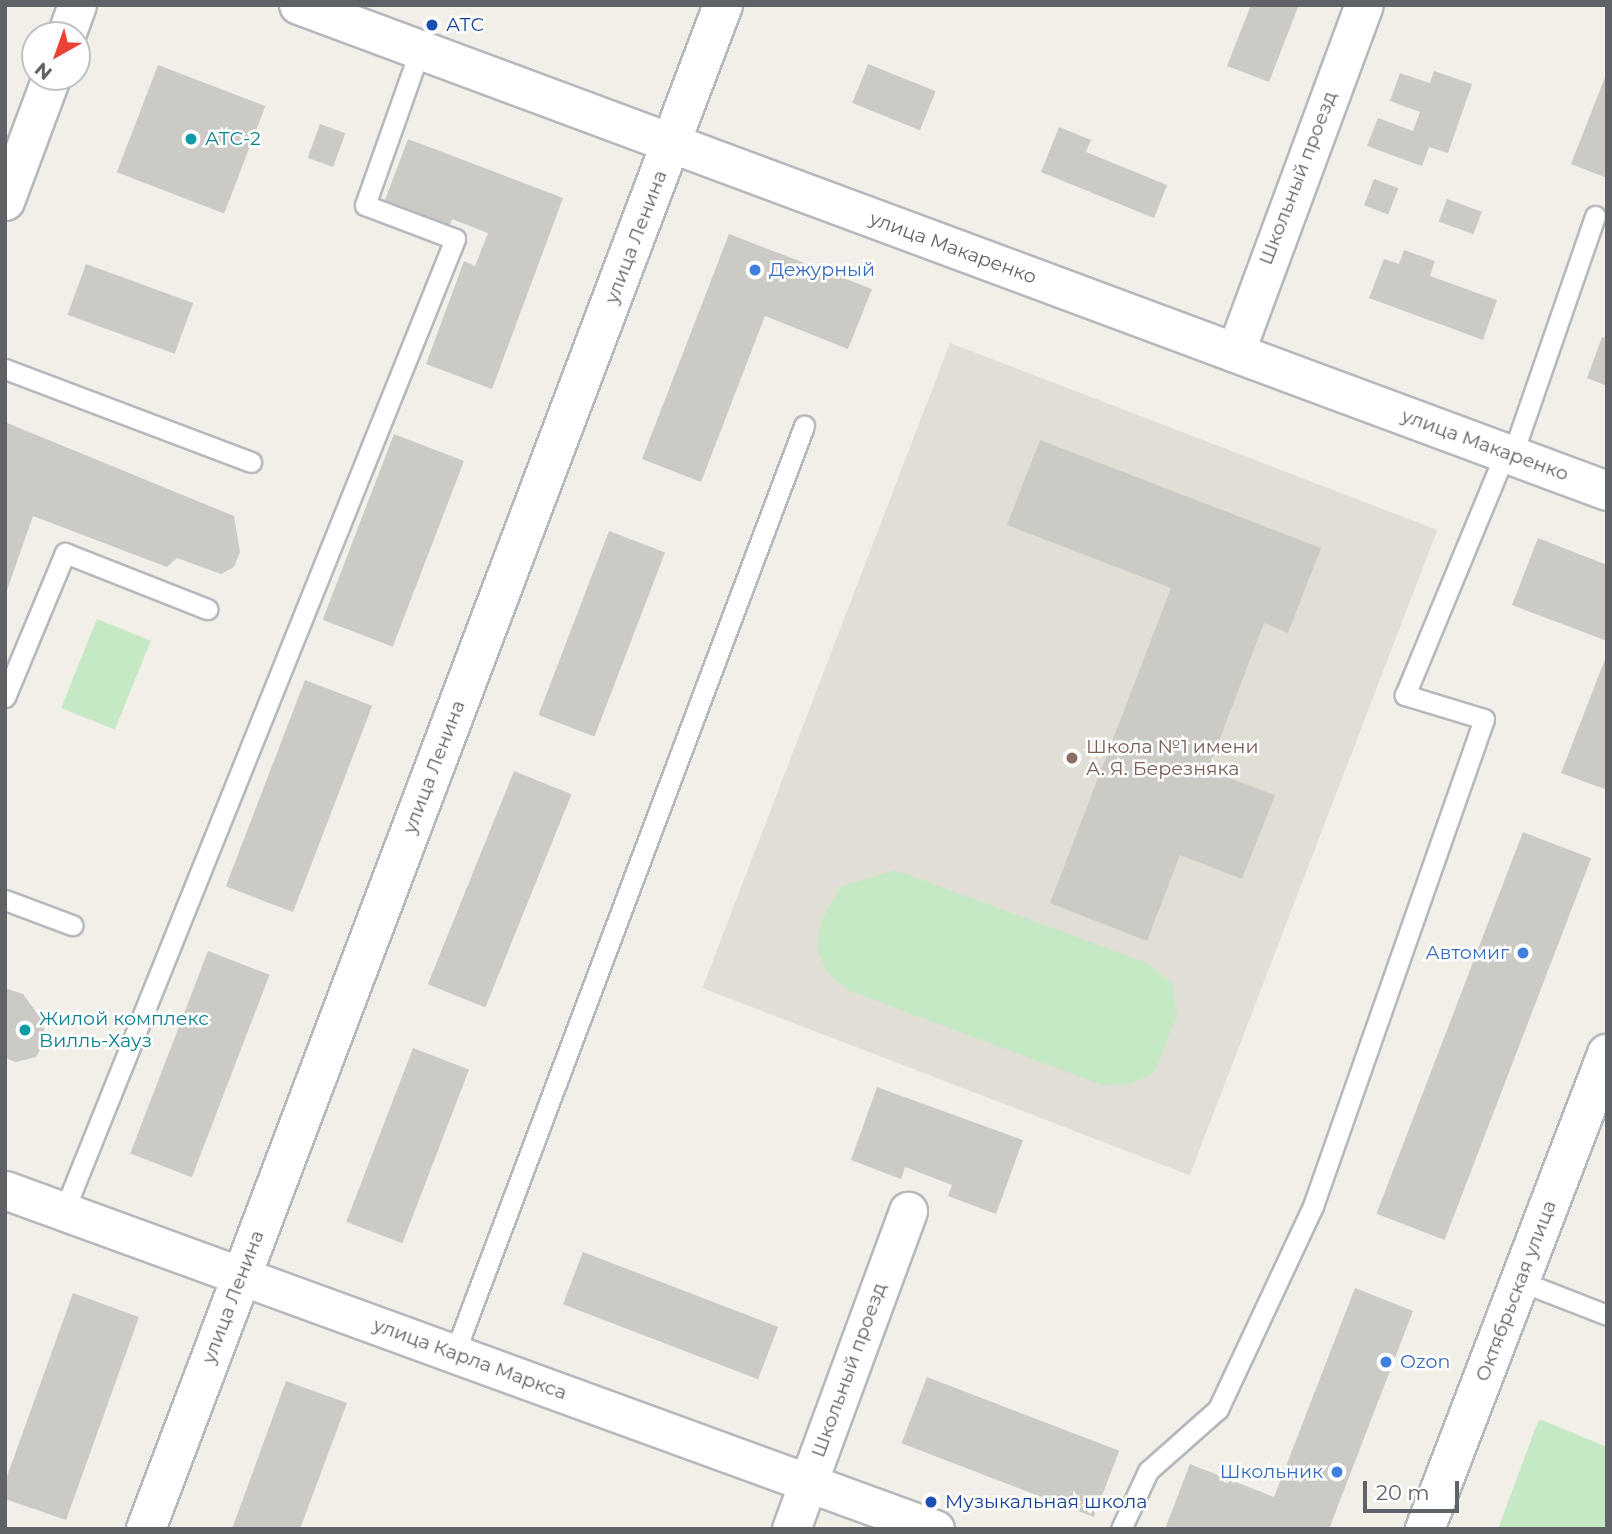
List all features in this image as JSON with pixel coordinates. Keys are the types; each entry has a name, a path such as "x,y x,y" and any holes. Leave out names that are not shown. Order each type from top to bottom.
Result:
{"main road":[{"name":"улица Макаренко","path":"299,5 1607,491"},
{"name":"улица Ленина","path":"146,1529 723,5"},
{"name":"Октябрьская улица","path":"1425,1529 1607,1054"}],"street":[{"name":"Школьный проезд","path":"1235,353 1364,5"},
{"path":"5,201 46,91"},
{"name":"улица Карла Маркса","path":"5,1190 935,1529"},
{"name":"Школьный проезд","path":"791,1529 908,1211"}],"lane":[{"path":"64,1211 455,239 365,205 420,50"},
{"path":"1121,1529 1148,1471 1218,1409 1313,1206 1484,719 1405,695 1508,454 1595,216"},
{"path":"5,369 251,462"},
{"path":"455,1352 804,426"},
{"path":"5,697 65,553 207,609"},
{"path":"5,900 72,925"},
{"path":"1520,1281 1607,1315"}],"shaded area":[{"name":"Школа №1 имени А. Я. Березняка","path":"950,343 1437,530 1190,1175 702,988"}],"green space":[{"path":"97,619 151,641 115,730 61,708"},
{"path":"895,870 1147,963 1172,983 1177,1015 1154,1073 1130,1084 1102,1085 850,991 826,971 817,947 821,922 840,887"},
{"path":"1539,1419 1607,1447 1607,1529 1498,1529"}],"building":[{"path":"1251,5 1298,7 1269,82 1227,66"},
{"path":"868,64 936,91 920,130 852,103"},
{"name":"АТС-2","path":"158,65 265,106 224,214 117,172"},
{"path":"1434,71 1472,84 1448,153 1429,147 1422,166 1367,146 1378,118 1413,131 1420,112 1390,101 1400,73 1430,83"},
{"path":"1607,72 1607,178 1571,164"},
{"path":"320,124 345,133 333,167 308,158"},
{"path":"1059,127 1091,140 1086,152 1167,185 1154,218 1041,172"},
{"path":"408,139 563,198 492,389 426,364 464,261 475,266 488,233 452,219 448,230 383,205"},
{"path":"1374,179 1398,188 1388,214 1364,205"},
{"path":"1447,199 1482,212 1474,234 1439,222"},
{"path":"729,234 872,289 848,349 765,316 701,482 642,459"},
{"path":"1404,250 1435,261 1430,276 1497,300 1483,340 1369,298 1384,259 1399,264"},
{"path":"86,264 193,303 175,354 68,315"},
{"path":"1602,337 1607,339 1607,386 1587,378"},
{"path":"7,423 234,516 240,552 234,567 221,574 177,558 167,567 33,516 5,596"},
{"path":"394,434 464,461 393,647 323,620"},
{"path":"1040,440 1321,548 1288,633 1264,623 1208,770 1275,795 1242,879 1180,855 1147,941 1050,903 1171,588 1007,525"},
{"path":"609,531 665,553 594,736 538,715"},
{"path":"1538,538 1607,565 1607,641 1512,605"},
{"path":"1607,654 1607,790 1561,773"},
{"path":"305,680 372,706 293,912 226,886"},
{"path":"514,771 571,794 485,1007 428,984"},
{"path":"1523,832 1591,858 1445,1240 1376,1214"},
{"path":"208,951 270,975 192,1177 130,1154"},
{"name":"Жилой комплекс Вилль-Хауз","path":"5,988 23,994 42,1020 46,1039 36,1057 16,1062 5,1058"},
{"path":"413,1048 469,1070 402,1243 346,1222"},
{"path":"877,1087 1023,1140 996,1214 948,1196 952,1185 905,1167 901,1179 851,1160"},
{"path":"583,1252 778,1327 758,1379 563,1304"},
{"path":"1355,1288 1413,1311 1329,1529 1165,1529 1190,1464 1274,1497"},
{"path":"73,1293 139,1317 66,1520 5,1499 5,1482"},
{"path":"927,1377 1119,1451 1094,1517 902,1443"},
{"path":"286,1381 347,1403 300,1529 232,1529"}],"place":[{"name":"АТС","path":"432,25"},
{"name":"АТС-2","path":"191,139"},
{"name":"Дежурный","path":"755,270"},
{"name":"Школа №1 имени А. Я. Березняка","path":"1072,758"},
{"name":"Автомиг","path":"1523,953"},
{"name":"Жилой комплекс Вилль-Хауз","path":"25,1030"},
{"name":"Ozon","path":"1386,1362"},
{"name":"Школьник","path":"1337,1472"},
{"name":"Музыкальная школа","path":"931,1502"}]}
